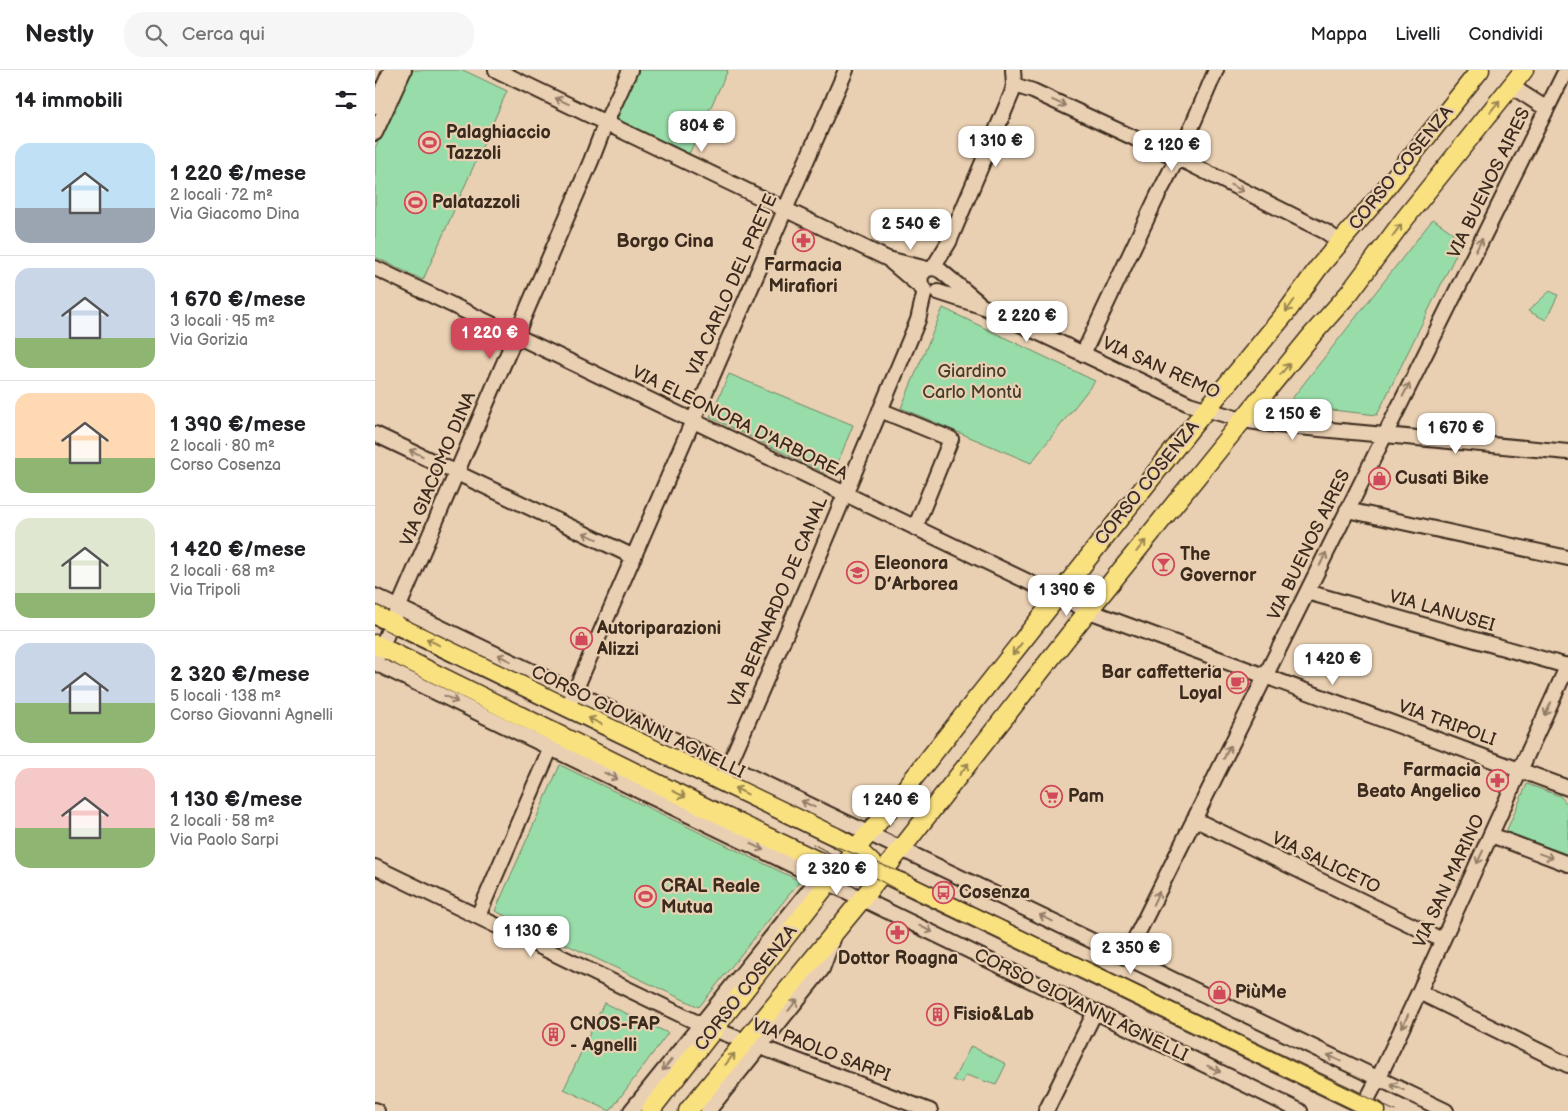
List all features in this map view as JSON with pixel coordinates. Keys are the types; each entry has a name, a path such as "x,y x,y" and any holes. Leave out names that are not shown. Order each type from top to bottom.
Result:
{"main road":[{"name":"CORSO COSENZA","path":"650,1111 707,1027 830,875 885,814 1340,242 1378,198 1480,70"},
{"name":"CORSO COSENZA","path":"689,1111 751,1044 835,932 1089,611 1242,420 1350,292 1403,221 1524,70"},
{"name":"CORSO GIOVANNI AGNELLI","path":"375,615 396,615 571,700 721,782 832,835 862,840 883,873"},
{"name":"CORSO GIOVANNI AGNELLI","path":"377,654 703,814 816,860 830,875 883,873 1367,1109"}],"street":[{"path":"375,106 391,70"},
{"path":"375,134 404,70"},
{"name":"VIA SAN REMO","path":"496,70 888,260 930,291 985,307 1182,401 1206,410 1242,420 1277,425 1568,452"},
{"name":"VIA GIACOMO DINA","path":"377,654 396,615 606,122 630,70"},
{"name":"VIA CARLO DEL PRETE","path":"571,700 846,70"},
{"path":"937,271 945,286 930,291 921,278 937,271 1013,93 1013,70"},
{"path":"1083,354 1177,158 1216,70"},
{"name":"VIA BUENOS AIRES","path":"1126,957 1566,70"},
{"path":"1014,85 1033,91 1177,158 1326,232 1340,242"},
{"path":"1511,86 1547,109"},
{"name":"VIA SAN REMO","path":"888,260 937,271 985,307"},
{"name":"VIA ELEONORA D'ARBOREA","path":"375,268 1089,611"},
{"name":"VIA BERNARDO DE CANAL","path":"721,782 918,320 928,308 930,291"},
{"path":"880,410 951,439 915,528"},
{"path":"375,434 634,557"},
{"path":"1347,510 1568,558"},
{"name":"VIA LANUSEI","path":"1307,592 1568,666"},
{"name":"CORSO GIOVANNI AGNELLI","path":"375,596 396,615"},
{"name":"VIA TRIPOLI","path":"1089,611 1568,788"},
{"name":"VIA SAN MARINO","path":"1367,1109 1378,1079 1568,666"},
{"name":"CORSO GIOVANNI AGNELLI","path":"571,700 729,766 862,840 901,848 1446,1111"},
{"path":"478,916 554,740"},
{"name":"CORSO GIOVANNI AGNELLI","path":"703,814 830,875 863,899 1300,1111"},
{"name":"VIA SALICETO","path":"1194,819 1443,940"},
{"path":"1491,835 1568,864"},
{"name":"VIA PAOLO SARPI","path":"375,867 707,1027 930,1111"},
{"path":"1419,992 1568,1064"},
{"path":"1046,1111 1095,1012"},
{"name":"CORSO COSENZA","path":"631,1111 707,1027"},
{"name":"CORSO COSENZA","path":"707,1111 751,1044"}],"green space":[{"name":"Palatazzoli","path":"411,70 463,70 507,91 423,280 375,257 375,148"},
{"path":"635,70 728,70 689,154 617,120 619,106"},
{"path":"1433,219 1463,240 1377,415 1287,405"},
{"path":"1550,291 1558,295 1546,320 1528,311"},
{"name":"Giardino Carlo Montù","path":"943,308 1095,381 1031,463 901,408"},
{"path":"729,374 853,425 834,472 823,472 710,417"},
{"name":"CRAL Reale Mutua","path":"560,765 800,881 699,1007 495,911"},
{"path":"1527,784 1560,796 1568,805 1568,855 1506,832"},
{"path":"604,1003 668,1033 610,1111 564,1089"},
{"path":"971,1046 1006,1064 996,1085 966,1075 962,1083 953,1080"}],"tram line":[{"path":"375,625 827,843 913,877 1395,1111"},
{"path":"813,844 899,891 1356,1111"}],"place":[{"name":"Palaghiaccio Tazzoli","path":"430,142"},
{"name":"Palatazzoli","path":"416,202"},
{"name":"Farmacia Mirafiori","path":"803,240"},
{"name":"Cusati Bike","path":"1379,478"},
{"name":"The Governor","path":"1164,564"},
{"name":"Eleonora D’Arborea","path":"858,573"},
{"name":"Autoriparazioni Alizzi","path":"581,638"},
{"name":"Bar caffetteria Loyal","path":"1238,682"},
{"name":"Farmacia Beato Angelico","path":"1497,780"},
{"name":"Pam","path":"1052,796"},
{"name":"Cosenza","path":"943,892"},
{"name":"CRAL Reale Mutua","path":"645,896"},
{"name":"Dottor Roagna","path":"898,933"},
{"name":"PiùMe","path":"1219,992"},
{"name":"Fisio&Lab","path":"937,1014"},
{"name":"CNOS-FAP - Agnelli","path":"554,1034"}],"district":[{"name":"Borgo Cina","path":"665,241"}]}
